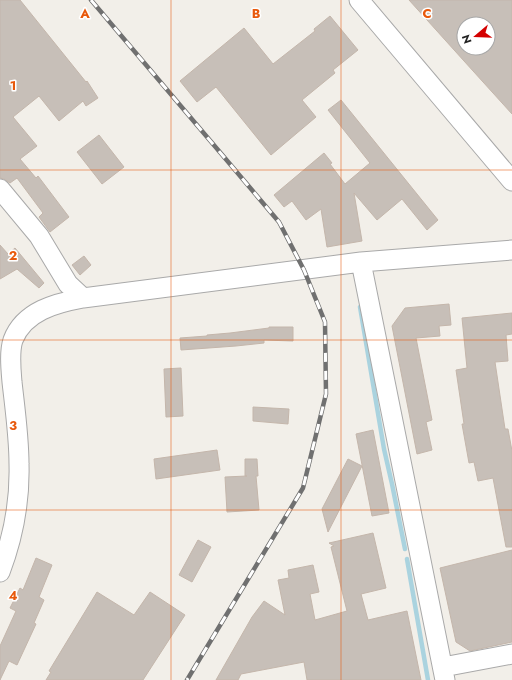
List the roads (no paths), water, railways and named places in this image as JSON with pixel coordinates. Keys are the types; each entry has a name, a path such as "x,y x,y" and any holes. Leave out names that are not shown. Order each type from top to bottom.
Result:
{"street":[{"path":"359,0 512,181"},
{"path":"0,189 39,236 68,284 83,298"},
{"path":"0,572 6,555 16,511 19,464 11,364 13,340 22,325 36,313 54,304 83,298 361,262 512,250"},
{"path":"361,262 444,673 512,654"}],"waterway":[{"path":"360,307 384,449 405,549"},
{"path":"407,559 428,680"}],"railway":[{"path":"91,0 279,222 304,270 325,322 326,394 303,488 187,680"}]}
